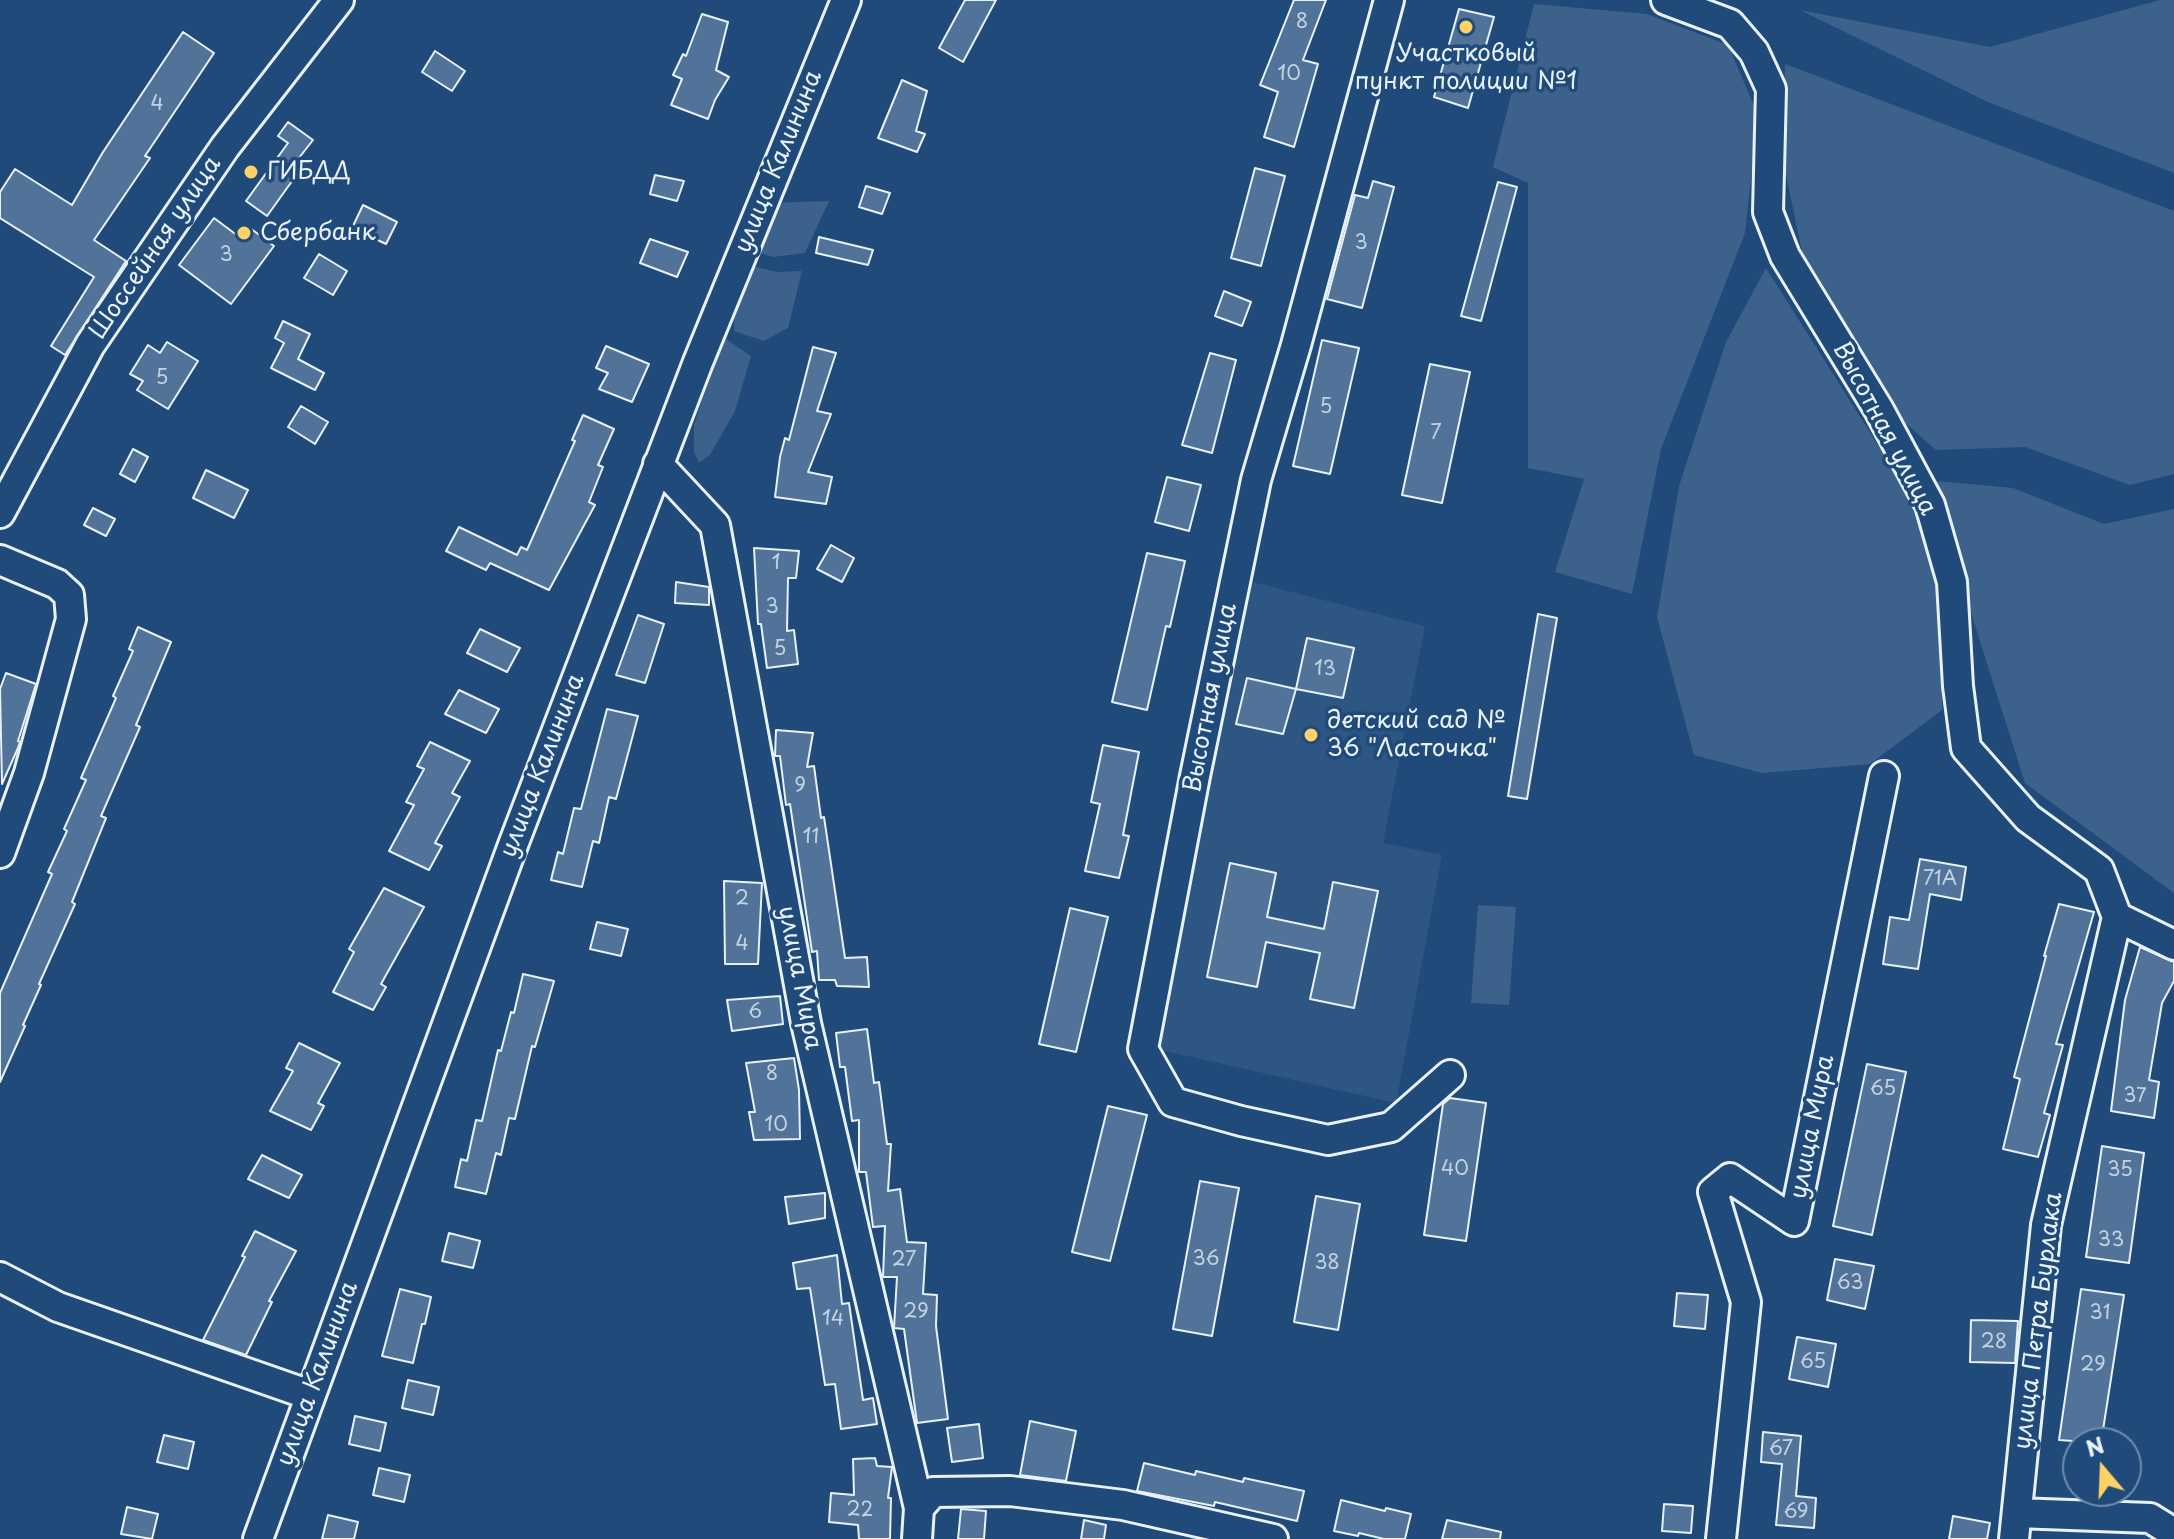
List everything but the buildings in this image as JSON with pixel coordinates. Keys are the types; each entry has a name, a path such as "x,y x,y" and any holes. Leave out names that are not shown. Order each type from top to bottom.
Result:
{"street":[{"name":"Шоссейная улица","path":"0,513 90,345 225,147 339,0"},
{"name":"улица Калинина","path":"258,1539 513,845 658,464 846,0"},
{"name":"Высотная улица","path":"1389,0 1256,480 1143,1049 1173,1102 1328,1140 1391,1127 1450,1075"},
{"name":"Высотная улица","path":"1666,0 1730,24 1754,52 1771,89 1768,212 1785,256 1879,410 1930,505 1952,582 1958,686 1966,748 2028,818 2099,870 2117,917"},
{"name":"улица Мира","path":"658,464 715,525 806,1023 919,1508 917,1539"},
{"path":"0,560 57,584 69,595 71,619 29,773 0,853"},
{"name":"улица Мира","path":"1721,1539 1746,1302 1713,1192 1730,1178 1794,1221 1884,776"},
{"path":"2117,917 2174,945"},
{"name":"улица Петра Бурлака","path":"2015,1526 2046,1225 2117,917"},
{"path":"0,1277 58,1307 310,1395"},
{"path":"919,1508 933,1492 1010,1491 1123,1505 1273,1539"},
{"path":"2015,1526 2150,1518 2174,1533"}],"shaded area":[{"path":"2160,0 2174,0 2174,173 1990,103 1800,10 1990,47"},
{"path":"1534,4 1647,14 1728,45 1758,115 1745,233 1661,449 1632,594 1555,572 1584,479 1528,468 1528,183 1493,167"},
{"path":"1785,64 2174,211 2174,474 2130,485 2025,447 1936,450 1903,421 1806,271 1782,156"},
{"path":"829,201 805,253 773,257 755,251 770,203"},
{"path":"749,265 777,272 802,271 788,328 764,341 734,331 735,294"},
{"path":"1766,268 1905,488 1942,585 1942,710 1870,764 1762,773 1694,755 1657,617 1679,486 1726,342"},
{"path":"723,337 751,356 735,411 710,455 699,463 694,452 694,425"},
{"path":"1936,481 2013,488 2104,524 2174,509 2174,893 2025,783 1971,613"},
{"name":"детский сад № 36 \"Ласточка\"","path":"1249,581 1425,626 1383,843 1442,855 1396,1103 1156,1049"},
{"path":"1478,905 1516,907 1509,1005 1471,1003"}],"place":[{"name":"Участковый пункт полиции №1","path":"1466,27"},
{"name":"ГИБДД","path":"251,172"},
{"name":"Сбербанк","path":"244,233"},
{"name":"детский сад № 36 \"Ласточка\"","path":"1311,735"}]}
